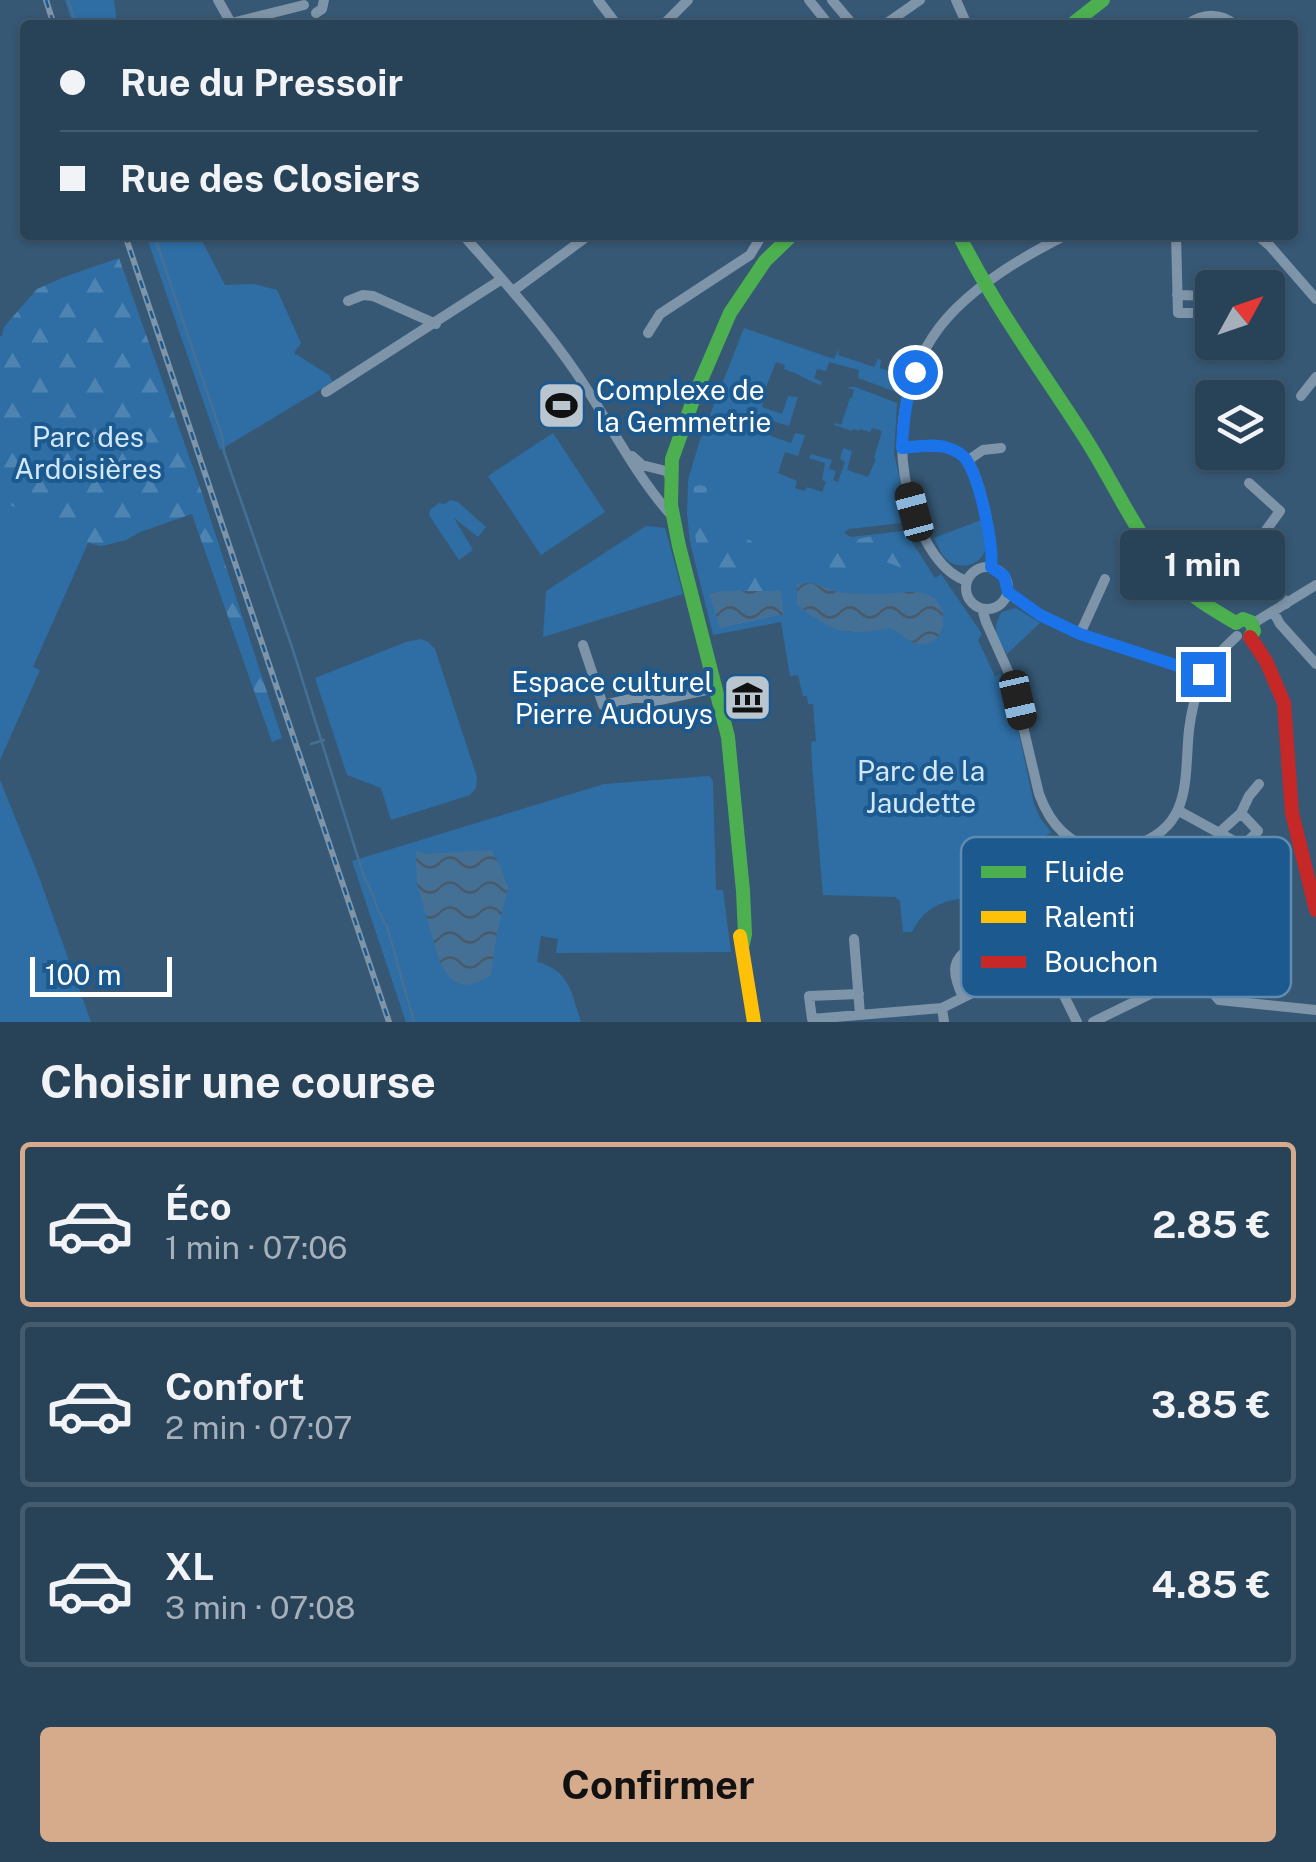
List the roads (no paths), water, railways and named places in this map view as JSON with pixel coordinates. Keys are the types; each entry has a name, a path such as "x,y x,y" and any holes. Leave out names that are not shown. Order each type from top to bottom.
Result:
{"street":[{"path":"242,20 304,2 317,19 324,0"},
{"path":"598,0 613,20"},
{"path":"669,20 688,0"},
{"path":"809,0 825,20"},
{"path":"832,0 848,20"},
{"path":"891,20 920,0"},
{"path":"1077,20 1103,0"},
{"path":"1195,20 1212,15 1228,20"},
{"path":"467,240 538,320 673,517"},
{"path":"513,291 582,240"},
{"path":"648,333 660,314 750,255 759,240"},
{"path":"754,1022 733,885 734,806 728,738 678,546 672,480 666,463 730,313 752,278 787,240"},
{"path":"645,480 672,480 735,322 787,240"},
{"path":"961,240 984,286 1101,462 1156,555 1181,584 1244,630 1266,659 1286,708 1291,807 1302,866 1316,910"},
{"path":"966,581 943,566 919,525 906,483 902,448 908,392 921,358 942,323 1010,266 1057,240"},
{"path":"1176,240 1178,313 1195,314"},
{"path":"1262,240 1311,284 1316,300"},
{"path":"326,392 502,279"},
{"path":"1177,295 1195,296"},
{"path":"348,301 373,296 436,324"},
{"path":"1301,396 1316,377"},
{"path":"902,448 951,448 967,461 987,524 991,567"},
{"path":"967,461 983,450 1001,448"},
{"path":"626,452 642,465 666,463"},
{"path":"1249,483 1280,511 1246,558 1270,577 1286,604"},
{"path":"1008,592 998,606 982,609 967,597 966,581 978,569 991,567 1004,576 1008,592 1040,615 1080,634 1203,674"},
{"path":"1080,634 1104,579"},
{"path":"1152,837 1178,811 1186,784 1189,726 1203,674 1244,630 1316,585"},
{"path":"982,609 1012,680 1038,794 1044,808 1069,837"},
{"path":"1273,611 1316,664"},
{"path":"584,645 603,704 638,697 655,702 716,688"},
{"path":"1220,832 1240,813 1259,784"},
{"path":"1178,811 1228,837"},
{"path":"1240,813 1258,832 1253,837"},
{"path":"852,1018 858,994 854,938"},
{"path":"961,954 954,978 961,993"},
{"path":"858,994 810,996 812,1019 942,1008 963,997"},
{"path":"1065,997 1078,1022"},
{"path":"1094,1022 1145,997"},
{"path":"1216,997 1316,1010"},
{"path":"942,1008 944,1022"}],"water":[{"path":"807,583 844,593 924,594 937,601 943,626 935,640 927,644 914,643 891,628 841,630 797,605 797,585"},
{"path":"781,591 784,614 720,628 709,594"},
{"path":"491,850 508,888 491,975 460,984 449,976 439,960 417,884 416,854"}],"waterway":[{"path":"68,0 75,20"},
{"path":"156,240 292,647 364,877 387,926 414,1022"},
{"path":"311,744 324,740"}],"railway":[{"path":"46,0 52,20"},
{"path":"127,240 389,1022"}],"place":[{"name":"Complexe de la Gemmetrie","path":"561,405"},
{"name":"Espace culturel Pierre Audouys","path":"748,697"}],"park label":[{"name":"Parc des Ardoisières","path":"88,452"},
{"name":"Parc de la Jaudette","path":"921,786"}]}
